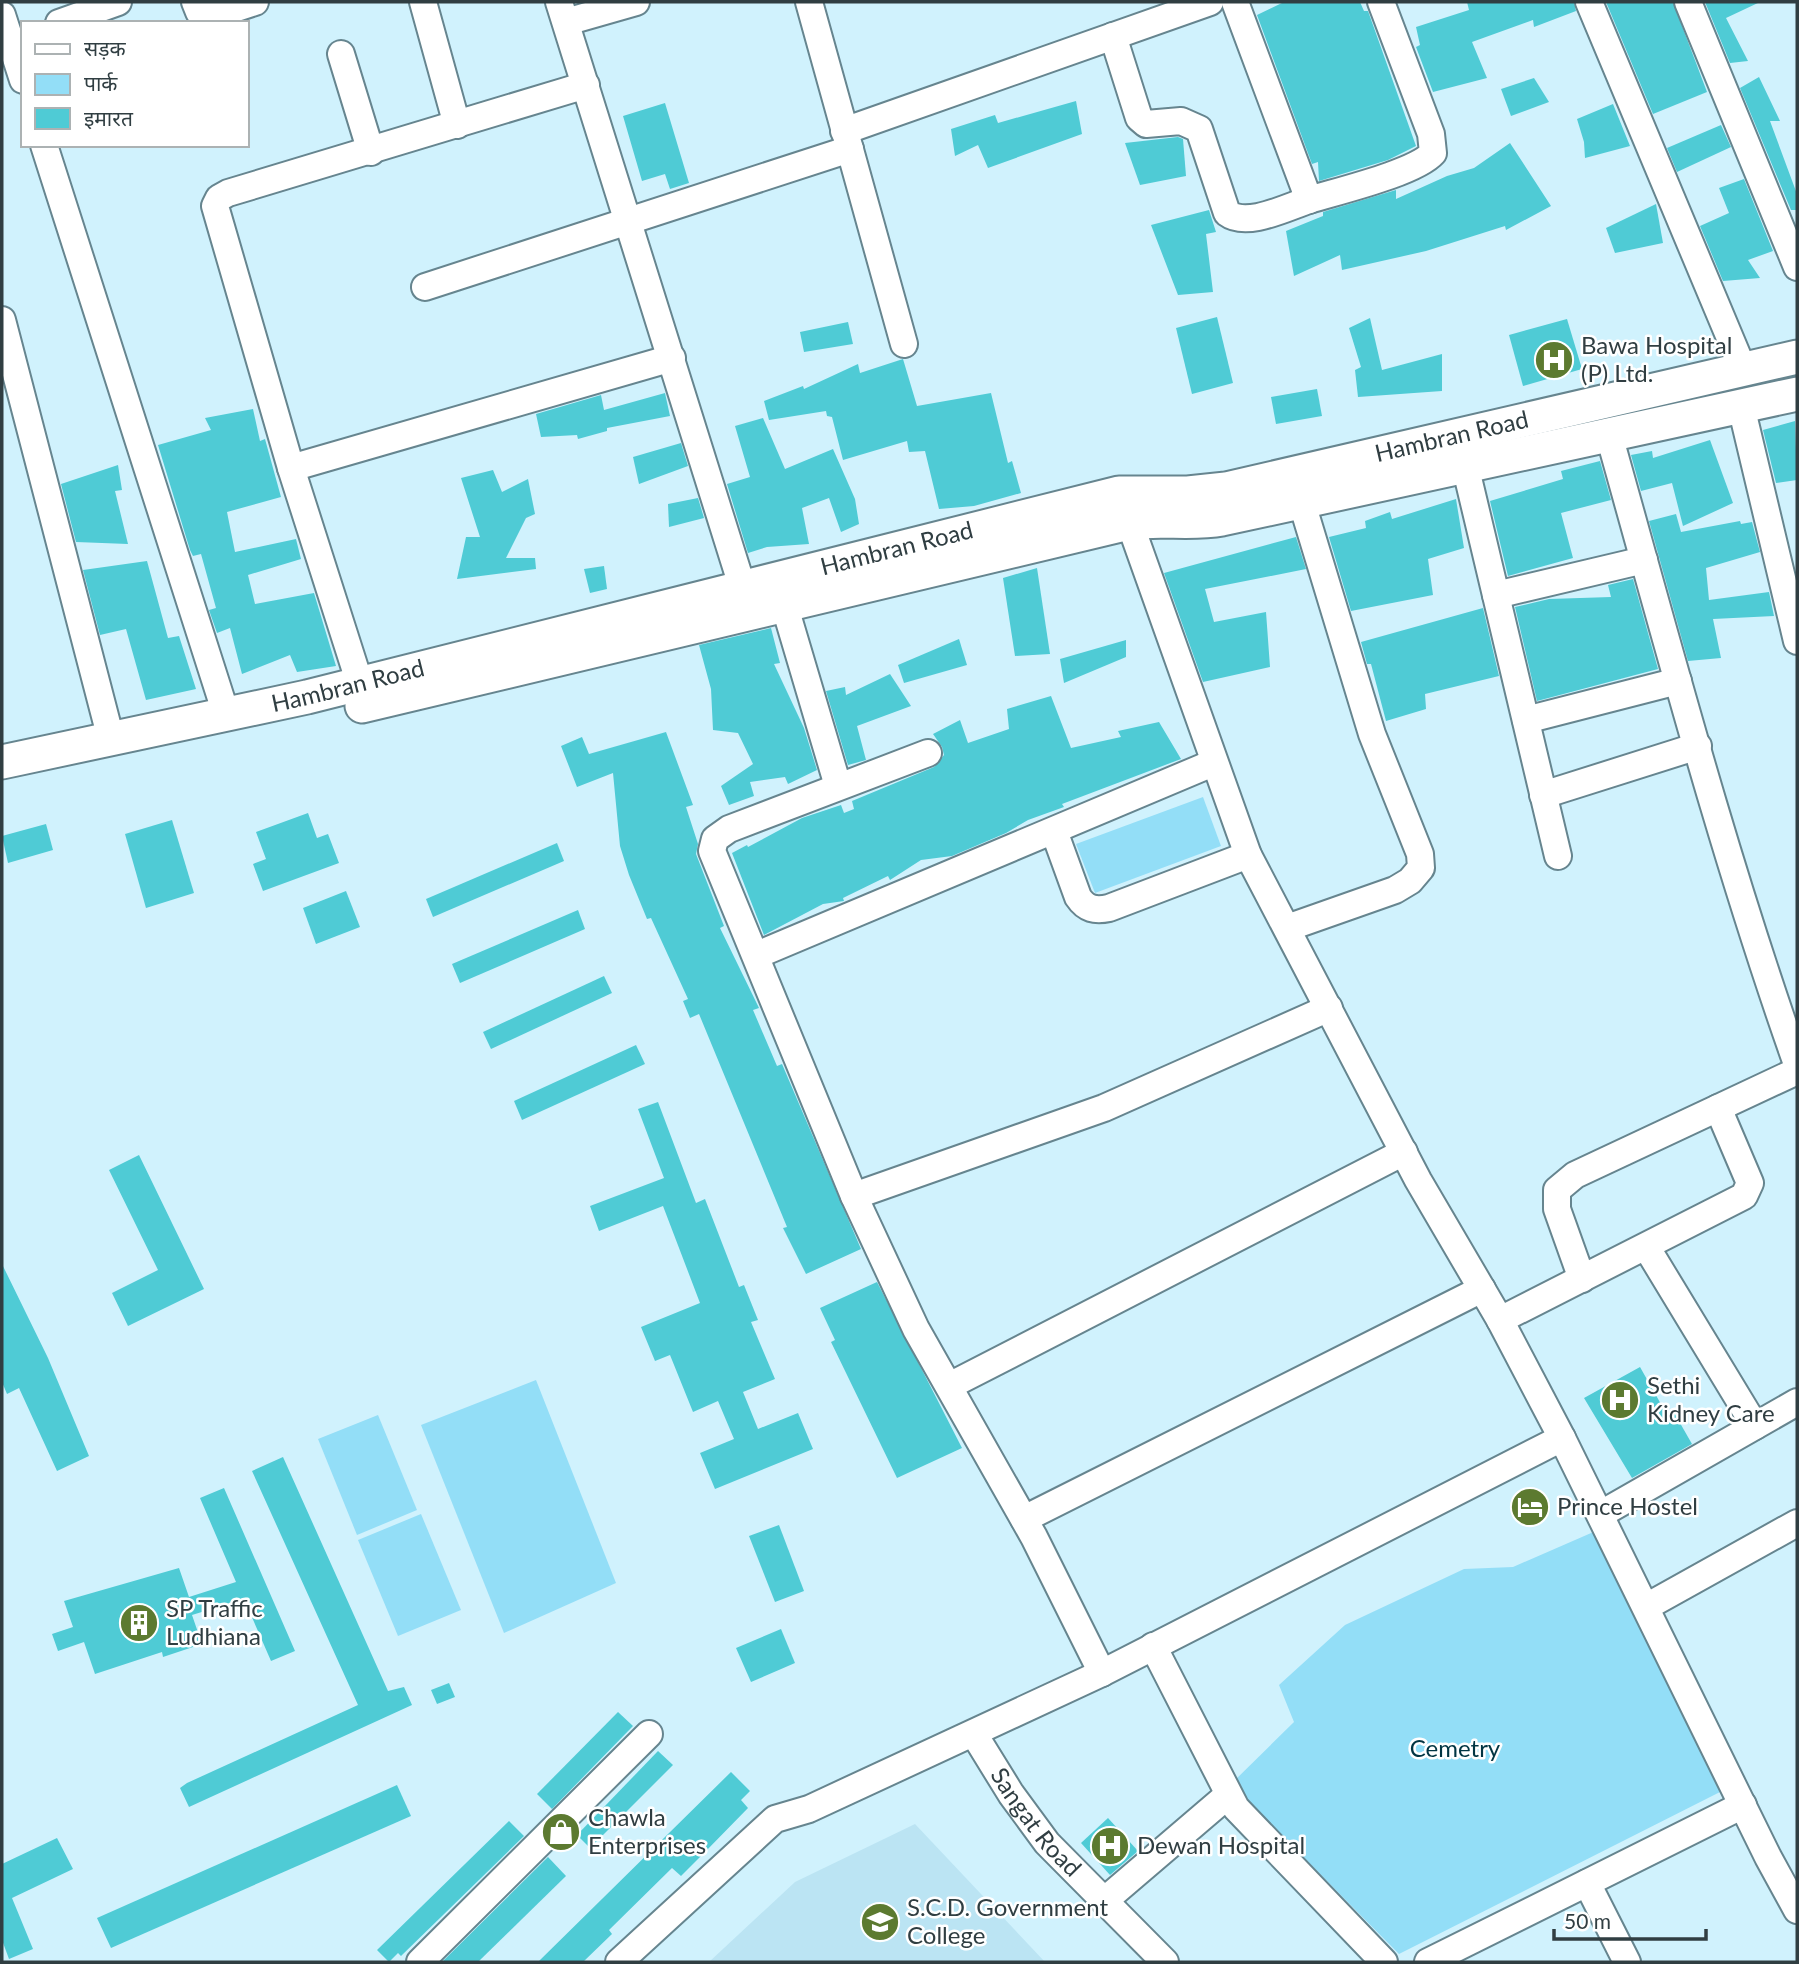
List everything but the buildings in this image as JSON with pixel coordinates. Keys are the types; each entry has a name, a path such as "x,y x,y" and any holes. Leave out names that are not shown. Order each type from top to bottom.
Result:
{"main road":[{"name":"Hambran Road","path":"2,762 747,600 1188,493 1226,489 1797,357"},
{"name":"Hambran Road","path":"1124,508 1206,522 1797,394"},
{"name":"Hambran Road","path":"2,785 509,673 747,600"}],"street":[{"path":"65,21 118,2"},
{"path":"195,2 199,12 209,17 255,2"},
{"path":"423,2 457,125"},
{"path":"636,2 563,12 747,600"},
{"path":"809,2 904,344"},
{"path":"425,287 628,222 1114,36 1210,2"},
{"path":"1235,2 1309,200"},
{"path":"1114,36 1139,118 1146,124 1188,122 1199,129 1227,214 1233,218 1253,218 1399,171 1427,159 1433,153 1431,134 1381,2"},
{"path":"1589,2 1743,369"},
{"path":"1688,2 1797,267"},
{"path":"11,30 21,72"},
{"path":"341,54 371,152"},
{"path":"360,684 291,468 215,206 219,198 228,192 371,152 586,85"},
{"path":"45,147 226,714"},
{"path":"2,320 111,739"},
{"path":"291,468 672,358"},
{"path":"1741,406 1797,641"},
{"path":"1609,435 1698,746 1786,998 1797,1064"},
{"path":"1465,465 1558,856"},
{"path":"1287,929 1395,890 1410,881 1421,868 1420,854 1372,734 1301,500"},
{"path":"1124,508 1248,855 1404,1152 1500,1320 1562,1438 1742,1805 1797,1910"},
{"path":"1496,595 1644,560"},
{"path":"780,592 838,786"},
{"path":"1526,720 1678,681"},
{"path":"1544,795 1698,746"},
{"path":"928,753 729,829 713,842 712,851 854,1196 916,1329 1024,1519 1102,1672"},
{"path":"757,955 1213,763"},
{"path":"1054,831 1078,897 1083,905 1095,910 1109,908 1248,855"},
{"path":"854,1196 1104,1108 1329,1008"},
{"path":"1582,1279 1557,1209 1558,1190 1574,1175 1797,1071"},
{"path":"1500,1320 1737,1202 1749,1189 1747,1174 1718,1108"},
{"path":"949,1386 1404,1152"},
{"path":"1647,1248 1755,1426"},
{"path":"1024,1519 1482,1289"},
{"path":"1601,1514 1797,1402"},
{"path":"620,1962 775,1819 809,1809 974,1734 1102,1672 1562,1438"},
{"path":"1646,1607 1797,1523"},
{"path":"1153,1646 1228,1795 1245,1819 1384,1962"},
{"path":"420,1962 649,1734"},
{"name":"Sangat Road","path":"974,1734 1027,1818 1165,1962"},
{"path":"1104,1901 1228,1795"},
{"path":"1428,1962 1742,1805"},
{"path":"1587,1883 1627,1962"}],"shaded area":[{"name":"S.C.D. Government College","path":"915,1824 1045,1962 709,1962 795,1882"}],"green space":[{"path":"1203,797 1221,846 1095,893 1076,844"},
{"path":"536,1380 616,1583 504,1633 421,1425"},
{"path":"378,1415 417,1510 357,1535 318,1439"},
{"path":"421,1514 461,1610 398,1636 358,1540"},
{"name":"Cemetry","path":"1598,1530 1722,1791 1399,1954 1231,1784 1294,1722 1279,1685 1345,1625 1464,1569 1513,1567"}],"place":[{"name":"Bawa Hospital (P) Ltd.","path":"1554,360"},
{"name":"Sethi Kidney Care","path":"1620,1400"},
{"name":"Prince Hostel","path":"1530,1507"},
{"name":"SP Traffic Ludhiana","path":"139,1623"},
{"name":"Chawla Enterprises","path":"561,1832"},
{"name":"Dewan Hospital","path":"1110,1846"},
{"name":"S.C.D. Government College","path":"880,1922"}]}
